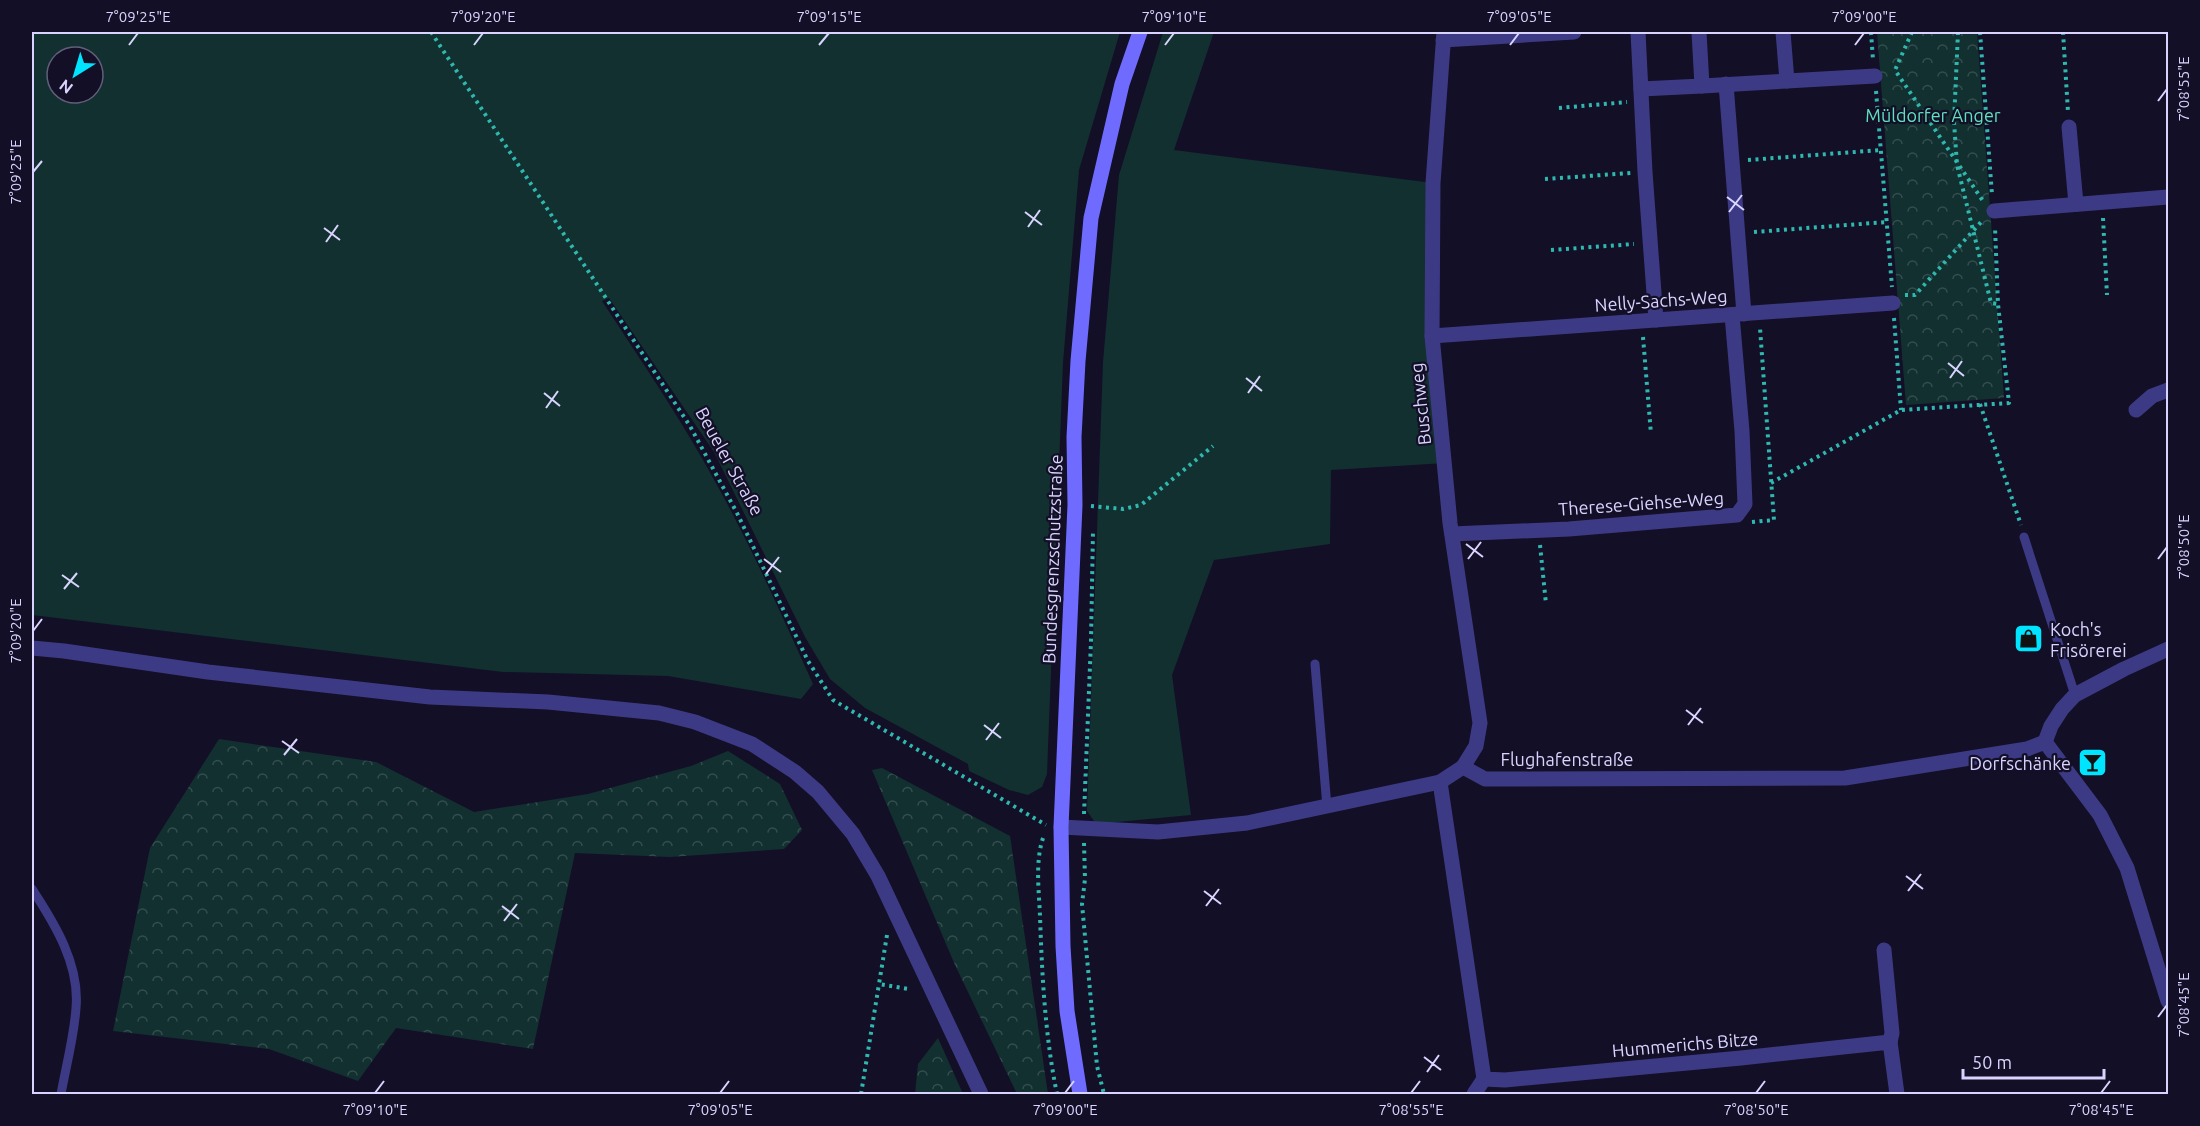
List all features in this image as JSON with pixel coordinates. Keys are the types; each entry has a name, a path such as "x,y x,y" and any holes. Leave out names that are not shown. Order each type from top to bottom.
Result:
{"street":[{"name":"Bundesgrenzschutzstraße","path":"1080,1095 1067,1011 1054,826 1075,505 1074,437 1078,361 1091,218 1122,84 1140,32"},
{"path":"1444,36 1574,32"},
{"path":"1638,32 1651,242 1649,321"},
{"path":"1699,32 1702,86"},
{"path":"1783,32 1787,81"},
{"name":"Buschweg","path":"1444,36 1433,183 1432,336 1452,534 1480,723 1476,746 1462,767"},
{"path":"1641,95 1726,84 1875,76"},
{"name":"Therese-Giehse-Weg","path":"1452,534 1685,521 1737,515 1745,504 1738,314 1738,234 1726,84"},
{"path":"2069,127 2076,204"},
{"path":"1987,210 2169,197"},
{"name":"Nelly-Sachs-Weg","path":"1432,336 1649,321 1893,300"},
{"path":"2136,410 2152,396 2169,390"},
{"path":"32,648 430,697 548,702 659,713 695,722 752,744 795,772 818,792 864,852 897,916 981,1095"},
{"path":"2167,990 2127,868 2100,815 2045,742 2050,726 2075,695 2124,669 2169,649"},
{"name":"Flughafenstraße","path":"1462,767 1485,778 1845,778 2027,749 2045,742"},
{"path":"1054,826 1158,832 1247,823 1440,782 1462,767"},
{"path":"1440,782 1484,1079 1474,1095"},
{"path":"1884,950 1892,1033 1890,1042 1897,1095"},
{"name":"Hummerichs Bitze","path":"1484,1079 1505,1080 1890,1042"}],"lane":[{"path":"2024,537 2075,695"},
{"path":"1315,664 1327,807"},
{"path":"32,890 60,936 70,961 76,993 77,1008 61,1095"}],"path":[{"name":"Beueler Straße","path":"431,32 690,426 737,513 808,661 833,700 1054,826"},
{"path":"1871,32 1901,410"},
{"path":"1893,300 1915,294 1974,231 1987,210 1895,70 1912,32"},
{"path":"1958,32 1954,122 1957,165 1991,303 1998,304"},
{"path":"2063,32 2069,127"},
{"path":"1559,108 1641,95"},
{"path":"1732,161 1881,150"},
{"path":"1545,179 1645,172"},
{"path":"2102,202 2107,295"},
{"path":"1738,234 1887,222"},
{"path":"1551,250 1651,242"},
{"path":"1649,321 1651,434"},
{"path":"1771,483 1901,410 2008,403"},
{"path":"1980,404 2024,537"},
{"path":"1075,505 1123,508 1141,505 1213,446"},
{"path":"1093,495 1093,518"},
{"path":"1093,529 1084,828 1085,879 1082,904 1097,1066 1104,1095"},
{"path":"1538,530 1546,604"},
{"path":"1054,826 1040,849 1041,964 1057,1095"},
{"path":"861,1095 887,931 897,916"},
{"path":"879,984 909,989"}],"green space":[{"path":"32,32 1120,32 1079,170 1063,363 1047,774 1042,787 1028,795 1009,790 969,771 968,764 865,708 830,679 805,637 714,452 609,298 602,301 656,383 722,493 763,574 813,684 801,699 668,676 503,672 32,615"},
{"path":"1163,32 1214,32 1174,150 1433,183 1432,336 1446,463 1331,470 1330,544 1214,560 1172,675 1191,815 1096,824 1087,811 1103,362 1119,175"},
{"name":"Müldorfer Anger","path":"1877,32 1977,32 2004,398 1906,405"},
{"path":"219,739 376,762 474,812 588,794 691,766 728,751 780,784 802,830 784,849 670,857 575,853 533,1049 396,1028 358,1081 269,1049 113,1031 150,848"},
{"path":"882,768 1010,836 1048,1094 1017,1094 955,965 872,770"},
{"path":"938,1038 963,1094 915,1094 918,1064"}],"place":[{"name":"Koch's Frisörerei","path":"2029,639"},
{"name":"Dorfschänke","path":"2092,763"}]}
